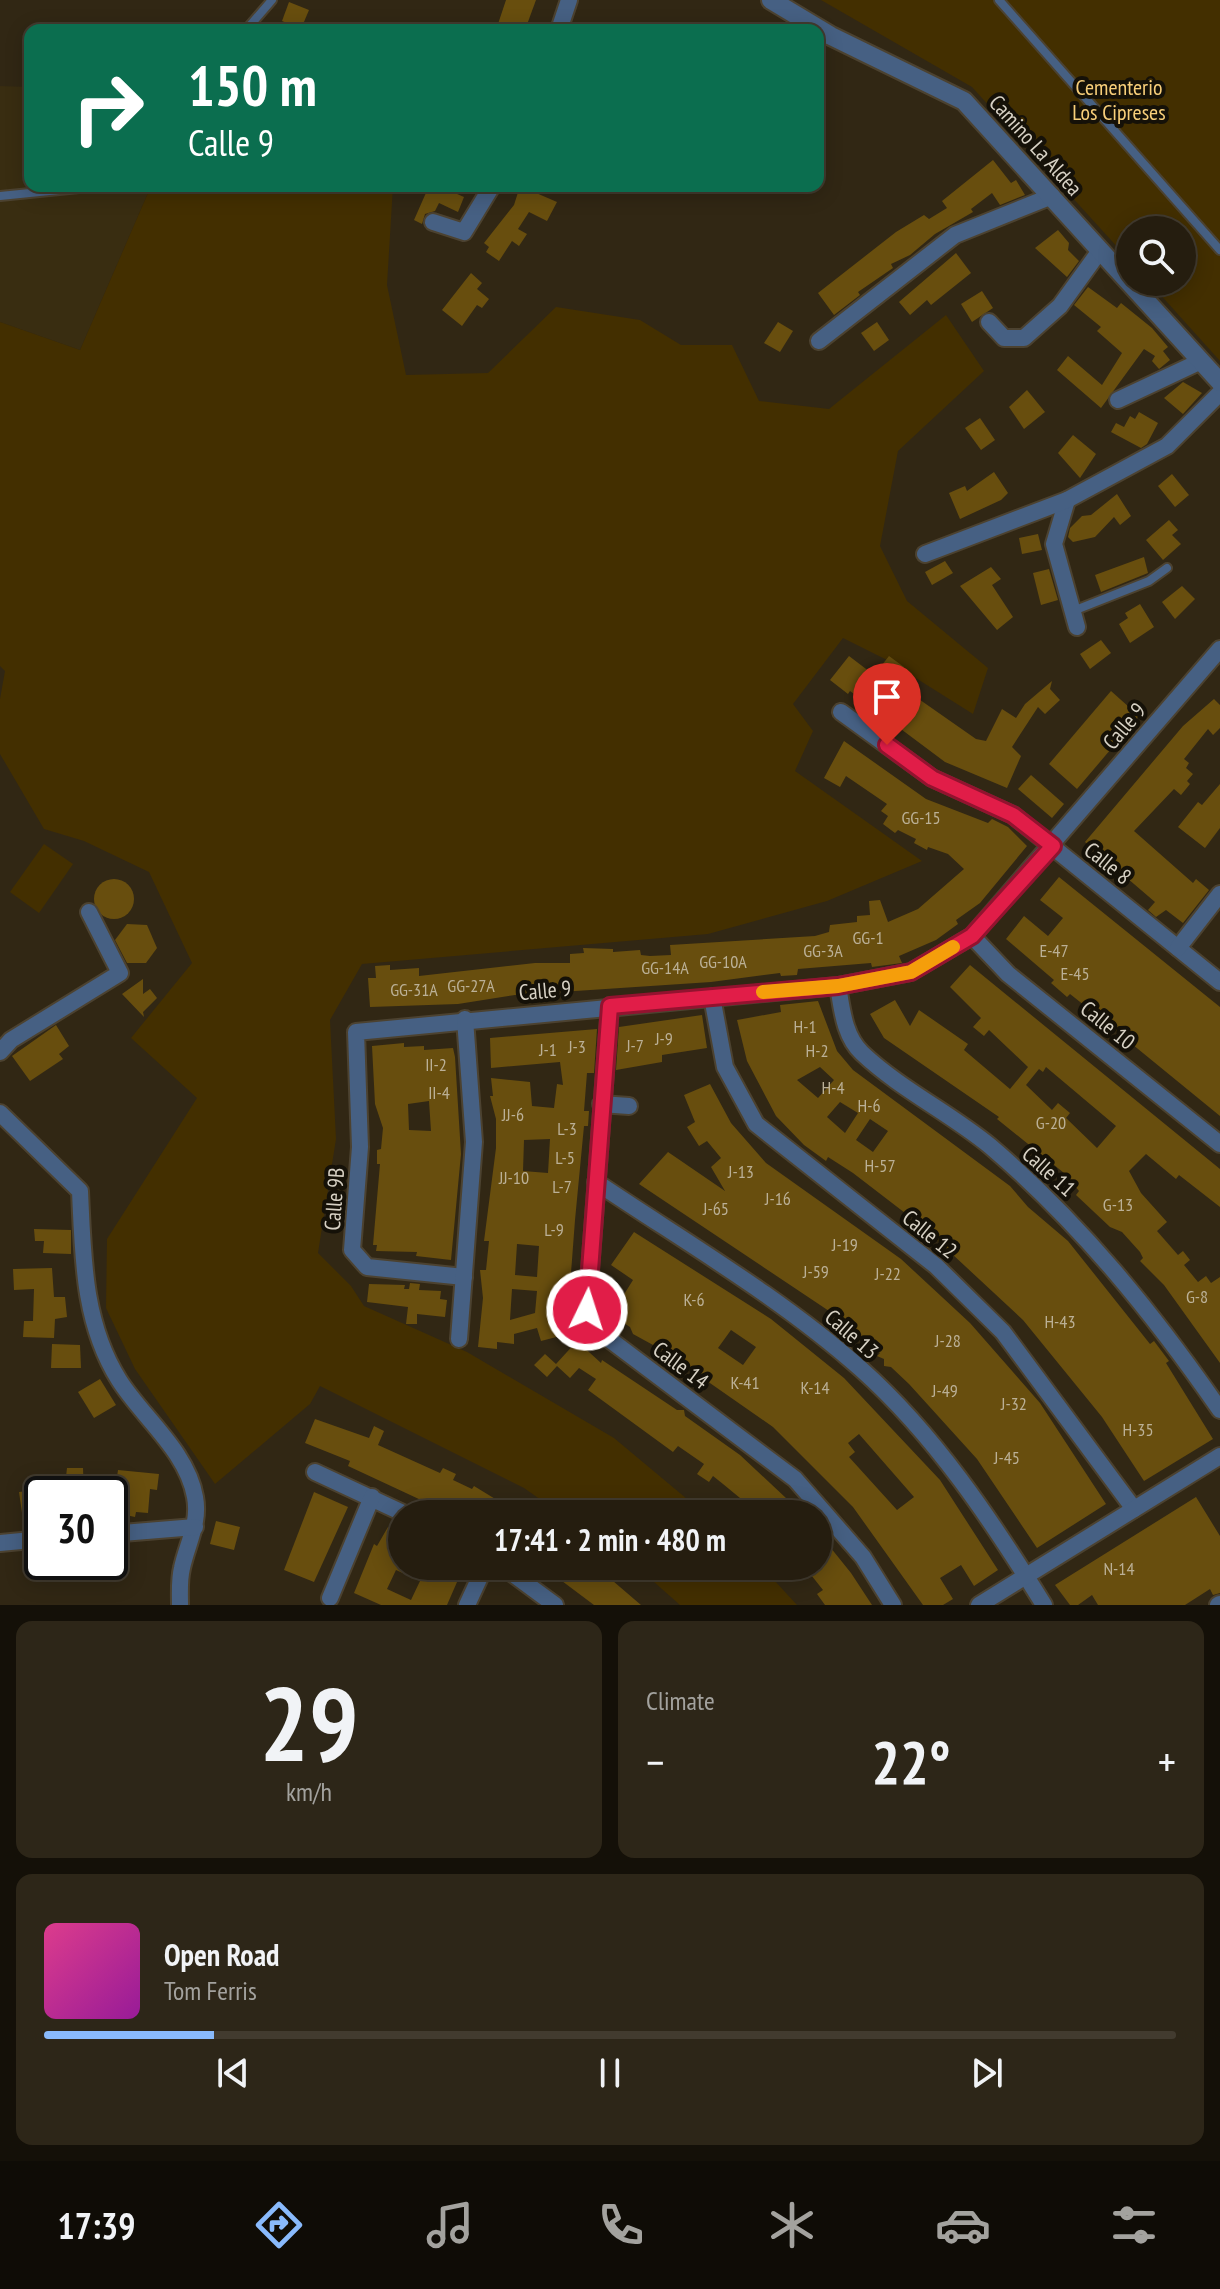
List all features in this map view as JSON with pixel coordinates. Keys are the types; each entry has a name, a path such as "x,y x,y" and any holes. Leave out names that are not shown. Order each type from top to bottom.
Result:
{"street":[{"path":"561,24 569,0"},
{"name":"Camino La Aldea","path":"771,0 811,24"},
{"name":"Camino La Aldea","path":"824,32 964,101 1220,382"},
{"path":"433,222 464,232 488,192"},
{"path":"819,341 955,235 1052,196"},
{"path":"989,322 1004,338 1024,338 1060,306 1099,252"},
{"path":"1118,400 1199,362"},
{"path":"925,554 1067,500 1167,446 1220,393"},
{"path":"1067,500 1054,544 1075,619"},
{"name":"Calle 9","path":"356,1032 465,1019 838,986 911,972 972,936 1053,846 1220,649"},
{"name":"Calle 8","path":"841,712 932,778 1013,815 1220,982"},
{"path":"1178,948 1220,894"},
{"path":"0,1052 11,1040 120,973 89,912"},
{"name":"Calle 10","path":"972,936 1008,974 1220,1144"},
{"name":"Calle 11","path":"838,986 846,1028 861,1052 988,1145 1079,1228 1164,1329 1220,1410"},
{"name":"Calle 12","path":"712,997 725,1067 756,1124 936,1266 1003,1332 1134,1509"},
{"name":"Calle 14","path":"610,1006 587,1310 593,1327 795,1479 863,1557 893,1605"},
{"path":"459,1339 474,1142 465,1019"},
{"name":"Calle 9B","path":"356,1032 360,1147 352,1250 367,1267 464,1277"},
{"path":"601,1104 629,1106"},
{"path":"0,1113 80,1191 84,1280 95,1325 118,1379 183,1464 195,1497 195,1527 182,1569 180,1605"},
{"name":"Calle 13","path":"596,1182 802,1319 863,1371 944,1457 1044,1605"},
{"path":"979,1605 1220,1456"},
{"path":"315,1472 388,1505"},
{"path":"330,1598 372,1497"},
{"path":"128,1533 195,1527"},
{"path":"0,1543 24,1541"},
{"path":"467,1605 479,1580"},
{"path":"521,1580 555,1605"}],"lane":[{"path":"251,24 272,0"},
{"path":"999,0 1220,250"},
{"path":"0,196 40,192"},
{"path":"1075,619 1149,581 1167,568"}],"shaded area":[{"path":"0,86 24,87 24,192 148,192 80,350 0,322"}],"green space":[{"name":"Cementerio Los Cipreses","path":"821,0 1220,0 1220,361 1162,296 1196,296 1196,216 1116,216 1116,246 972,87"},
{"path":"148,192 393,192 387,285 406,375 488,373 556,307 640,320 681,345 732,345 759,401 829,409 946,315 984,371 898,451 880,546 907,601 988,668 973,714 887,660 843,638 793,704 813,731 795,771 922,861 827,901 708,934 362,964 330,1020 336,1139 318,1253 351,1286 364,1306 467,1352 614,1438 688,1500 541,1500 524,1488 320,1386 310,1404 215,1484 135,1369 106,1308 107,1239 197,1098 131,1038 192,963 149,872 84,841 44,829 0,754 0,699 5,671 0,666 0,322 80,350"},
{"path":"44,844 73,864 39,913 10,892"},
{"path":"652,1580 774,1580 797,1605 680,1605"}],"building":[{"path":"506,0 536,0 527,24 498,24"},
{"path":"289,2 309,10 303,24 282,21"},
{"path":"993,160 1011,183 1016,180 1025,195 1000,205 992,193 971,209 973,212 935,234 910,255 891,264 893,268 858,292 860,295 834,315 818,293 896,232 924,215 929,219 947,208 942,201"},
{"path":"426,192 453,192 464,197 458,212 439,203 435,211 425,214 422,224 414,220"},
{"path":"518,192 534,192 557,202 547,221 529,212 518,229 527,234 519,246 512,241 499,261 486,252 489,247 484,243 514,205"},
{"path":"1058,230 1069,243 1068,250 1079,261 1067,277 1035,248"},
{"path":"956,253 971,273 931,305 927,300 910,315 899,302"},
{"path":"471,273 482,283 477,289 489,299 482,308 477,305 462,326 442,310"},
{"path":"1088,287 1117,308 1121,303 1152,328 1168,347 1163,351 1170,360 1159,369 1152,361 1155,356 1144,349 1101,408 1057,370 1068,356 1102,385 1122,353 1097,331 1101,327 1074,305"},
{"path":"982,291 993,308 972,322 961,304"},
{"path":"778,322 793,331 780,352 764,343"},
{"path":"877,322 889,340 874,351 861,333"},
{"path":"1183,382 1202,393 1183,414 1164,398"},
{"path":"1027,390 1045,412 1024,429 1009,407"},
{"path":"1139,412 1158,423 1147,444 1141,448 1111,432 1116,423 1124,427 1130,416 1135,419"},
{"path":"980,418 995,440 981,450 965,428"},
{"path":"1073,435 1096,454 1080,478 1058,453"},
{"path":"994,472 1008,493 1001,500 960,519 949,493 965,486 967,491"},
{"path":"1172,474 1189,495 1175,507 1158,486"},
{"path":"1117,494 1131,516 1120,525 1114,517 1095,537 1073,542 1068,537 1070,528 1082,516 1091,515"},
{"path":"1169,520 1178,530 1172,535 1181,544 1163,560 1146,540"},
{"path":"1038,534 1042,550 1022,554 1019,538"},
{"path":"1144,557 1148,573 1101,592 1095,575"},
{"path":"945,561 953,573 932,585 925,572"},
{"path":"991,567 1001,579 992,585 1013,617 997,630 960,586"},
{"path":"1049,569 1058,600 1041,605 1033,573"},
{"path":"1182,586 1195,599 1175,619 1162,602"},
{"path":"1140,604 1154,627 1130,643 1119,624 1128,618 1125,613"},
{"path":"1101,640 1111,653 1090,669 1080,654"},
{"path":"849,656 874,675 889,656 904,667 893,681 976,739 986,741 1002,709 1016,718 1025,704 1052,681 1050,689 1060,700 1045,714 1038,707 1012,747 1021,756 1007,788 945,762 850,691 848,694 830,680"},
{"path":"1111,691 1139,716 1077,789 1049,764"},
{"path":"1214,699 1220,705 1220,728 1213,735 1208,729 1184,759 1189,763 1186,768 1193,774 1187,781 1190,784 1181,795 1174,789 1134,831 1193,883 1196,879 1209,890 1183,923 1166,910 1156,917 1148,910 1155,902 1085,842 1183,726"},
{"path":"844,741 926,799 988,823 992,819 1008,827 1027,846 980,903 956,920 958,924 936,940 899,956 902,963 798,969 797,975 781,976 780,973 711,982 515,995 458,1004 370,1007 368,978 376,978 375,966 390,965 390,970 419,968 419,976 535,963 570,963 570,954 584,953 583,948 613,949 613,952 640,950 641,955 650,956 671,955 670,945 815,936 829,932 830,925 857,922 857,916 870,915 869,901 880,900 888,922 918,909 964,869 948,854 928,847 927,850 914,843 916,839 898,830 895,833 883,824 888,816 881,811 887,804 846,776 840,787 824,778"},
{"path":"1031,775 1064,804 1052,818 1018,789"},
{"path":"1220,784 1220,828 1205,848 1178,827 1198,802 1202,805"},
{"path":"1059,877 1220,1007 1220,1116 1070,994 1067,997 1051,983 1054,980 1006,939 1024,916 1048,936 1063,918 1040,900"},
{"path":"114,879 128,885 134,899 128,913 114,919 100,913 94,899 100,885"},
{"path":"127,924 147,925 157,948 146,963 127,963 115,940"},
{"path":"970,965 1220,1169 1220,1207 1179,1175 1176,1179 1146,1154 1129,1171 1141,1193 1167,1222 1157,1231 1178,1255 1183,1251 1190,1260 1184,1265 1198,1282 1206,1276 1211,1283 1220,1277 1220,1363 1164,1285 1140,1261 1143,1258 1140,1252 1122,1232 1110,1227 1076,1195 1079,1191 1064,1173 997,1119 999,1117 884,1038 870,1014 895,1000 910,1026 919,1010 968,1044 964,1050 1010,1089 1028,1067 989,1030 984,1036 973,1027 981,1018 950,987","holes":["1046,1067 1116,1126 1097,1148 1066,1118 1070,1113 1058,1103 1052,1110 1026,1085 1039,1069 1043,1072"]},
{"path":"143,979 143,994 150,989 157,998 143,1012 144,1017 122,994"},
{"path":"818,1001 837,1051 853,1070 1010,1186 1028,1207 1068,1241 1150,1344 1154,1341 1169,1361 1166,1363 1213,1439 1144,1481 1102,1417 1023,1320 922,1226 853,1173 828,1157 826,1161 804,1145 776,1116 747,1061 737,1020 781,1012 780,1005","holes":["820,1067 834,1080 818,1098 797,1080","840,1102 858,1113 845,1133 827,1117","870,1119 888,1131 873,1152 856,1140"]},
{"path":"702,1015 707,1048 662,1055 662,1062 616,1070 619,1027"},
{"path":"56,1025 69,1046 59,1054 63,1059 30,1081 12,1056"},
{"path":"597,1029 594,1073 587,1073 584,1111 589,1111 588,1126 584,1126 568,1313 572,1333 541,1341 537,1328 514,1334 514,1344 497,1342 497,1349 478,1347 483,1298 480,1270 486,1270 489,1241 484,1241 496,1148 491,1078 530,1082 532,1106 554,1108 557,1084 563,1085 560,1062 491,1068 490,1038","holes":["550,1139 548,1173 523,1171 524,1140","517,1244 539,1246 537,1277 515,1275","512,1289 537,1291 535,1313 510,1320"]},
{"path":"404,1043 404,1047 424,1046 424,1050 453,1048 461,1154 451,1260 416,1256 417,1252 376,1251 377,1245 373,1245 380,1164 377,1164 377,1150 381,1149 383,1128 375,1104 372,1046","holes":["429,1101 431,1131 409,1130 408,1104"]},
{"path":"710,1084 731,1123 766,1163 901,1259 970,1323 1040,1403 1106,1504 1037,1548 977,1459 909,1384 891,1367 884,1366 884,1359 877,1356 880,1353 838,1317 639,1184 668,1152 725,1191 711,1167 721,1158 707,1141 699,1146 687,1127 695,1122 684,1095"},
{"path":"34,1229 71,1230 71,1254 43,1253 44,1241 35,1241"},
{"path":"634,1232 771,1319 844,1378 940,1480 998,1570 974,1586 961,1565 940,1578 953,1599 943,1605 923,1605 853,1507 773,1427 664,1351 633,1334 630,1327 611,1315 633,1280 611,1265","holes":["731,1330 756,1347 743,1365 718,1348","859,1434 914,1497 897,1510 849,1457 855,1452 848,1443"]},
{"path":"52,1268 54,1297 65,1297 67,1317 55,1319 54,1338 23,1337 24,1321 33,1321 34,1289 14,1290 13,1269"},
{"path":"410,1283 420,1284 419,1290 441,1291 440,1299 447,1300 445,1317 417,1314 417,1324 406,1324 408,1307 367,1302 369,1284 405,1285 404,1289 409,1289"},
{"path":"577,1341 601,1363 602,1360 677,1410 684,1410 685,1416 740,1455 788,1500 738,1500 740,1498 713,1476 709,1482 697,1474 704,1464 678,1446 673,1452 588,1390 596,1379 579,1368 570,1378 557,1366 547,1377 534,1365 545,1354 556,1364"},
{"path":"52,1344 80,1345 81,1368 51,1368"},
{"path":"100,1379 116,1405 94,1418 78,1392"},
{"path":"315,1419 369,1438 374,1426 384,1431 378,1445 440,1473 443,1468 456,1474 453,1480 472,1489 474,1486 497,1500 421,1500 348,1466 350,1461 305,1443"},
{"path":"67,1468 83,1468 83,1476 66,1476"},
{"path":"118,1470 159,1474 157,1490 150,1489 148,1513 136,1512 135,1517 128,1516 128,1476 117,1476"},
{"path":"24,1491 22,1513 19,1492"},
{"path":"314,1492 348,1507 314,1582 284,1570"},
{"path":"1196,1497 1220,1536 1220,1593 1213,1595 1210,1589 1185,1605 1098,1605 1092,1595 1078,1605 1070,1605 1055,1585"},
{"path":"216,1521 240,1527 234,1550 210,1544"},
{"path":"388,1527 388,1580 391,1580 387,1589 411,1600 418,1580 458,1580 447,1605 381,1605 354,1593 374,1544 377,1546"},
{"path":"832,1549 872,1605 825,1605 817,1594 823,1590 815,1580 832,1580"},
{"path":"561,1580 612,1580 641,1605 594,1605"}],"slow traffic":[{"path":"763,992 838,986 911,972 953,947"}],"route":[{"path":"587,1310 610,1006 838,986 911,972 972,936 1053,846 1013,815 932,778 887,745"}]}
